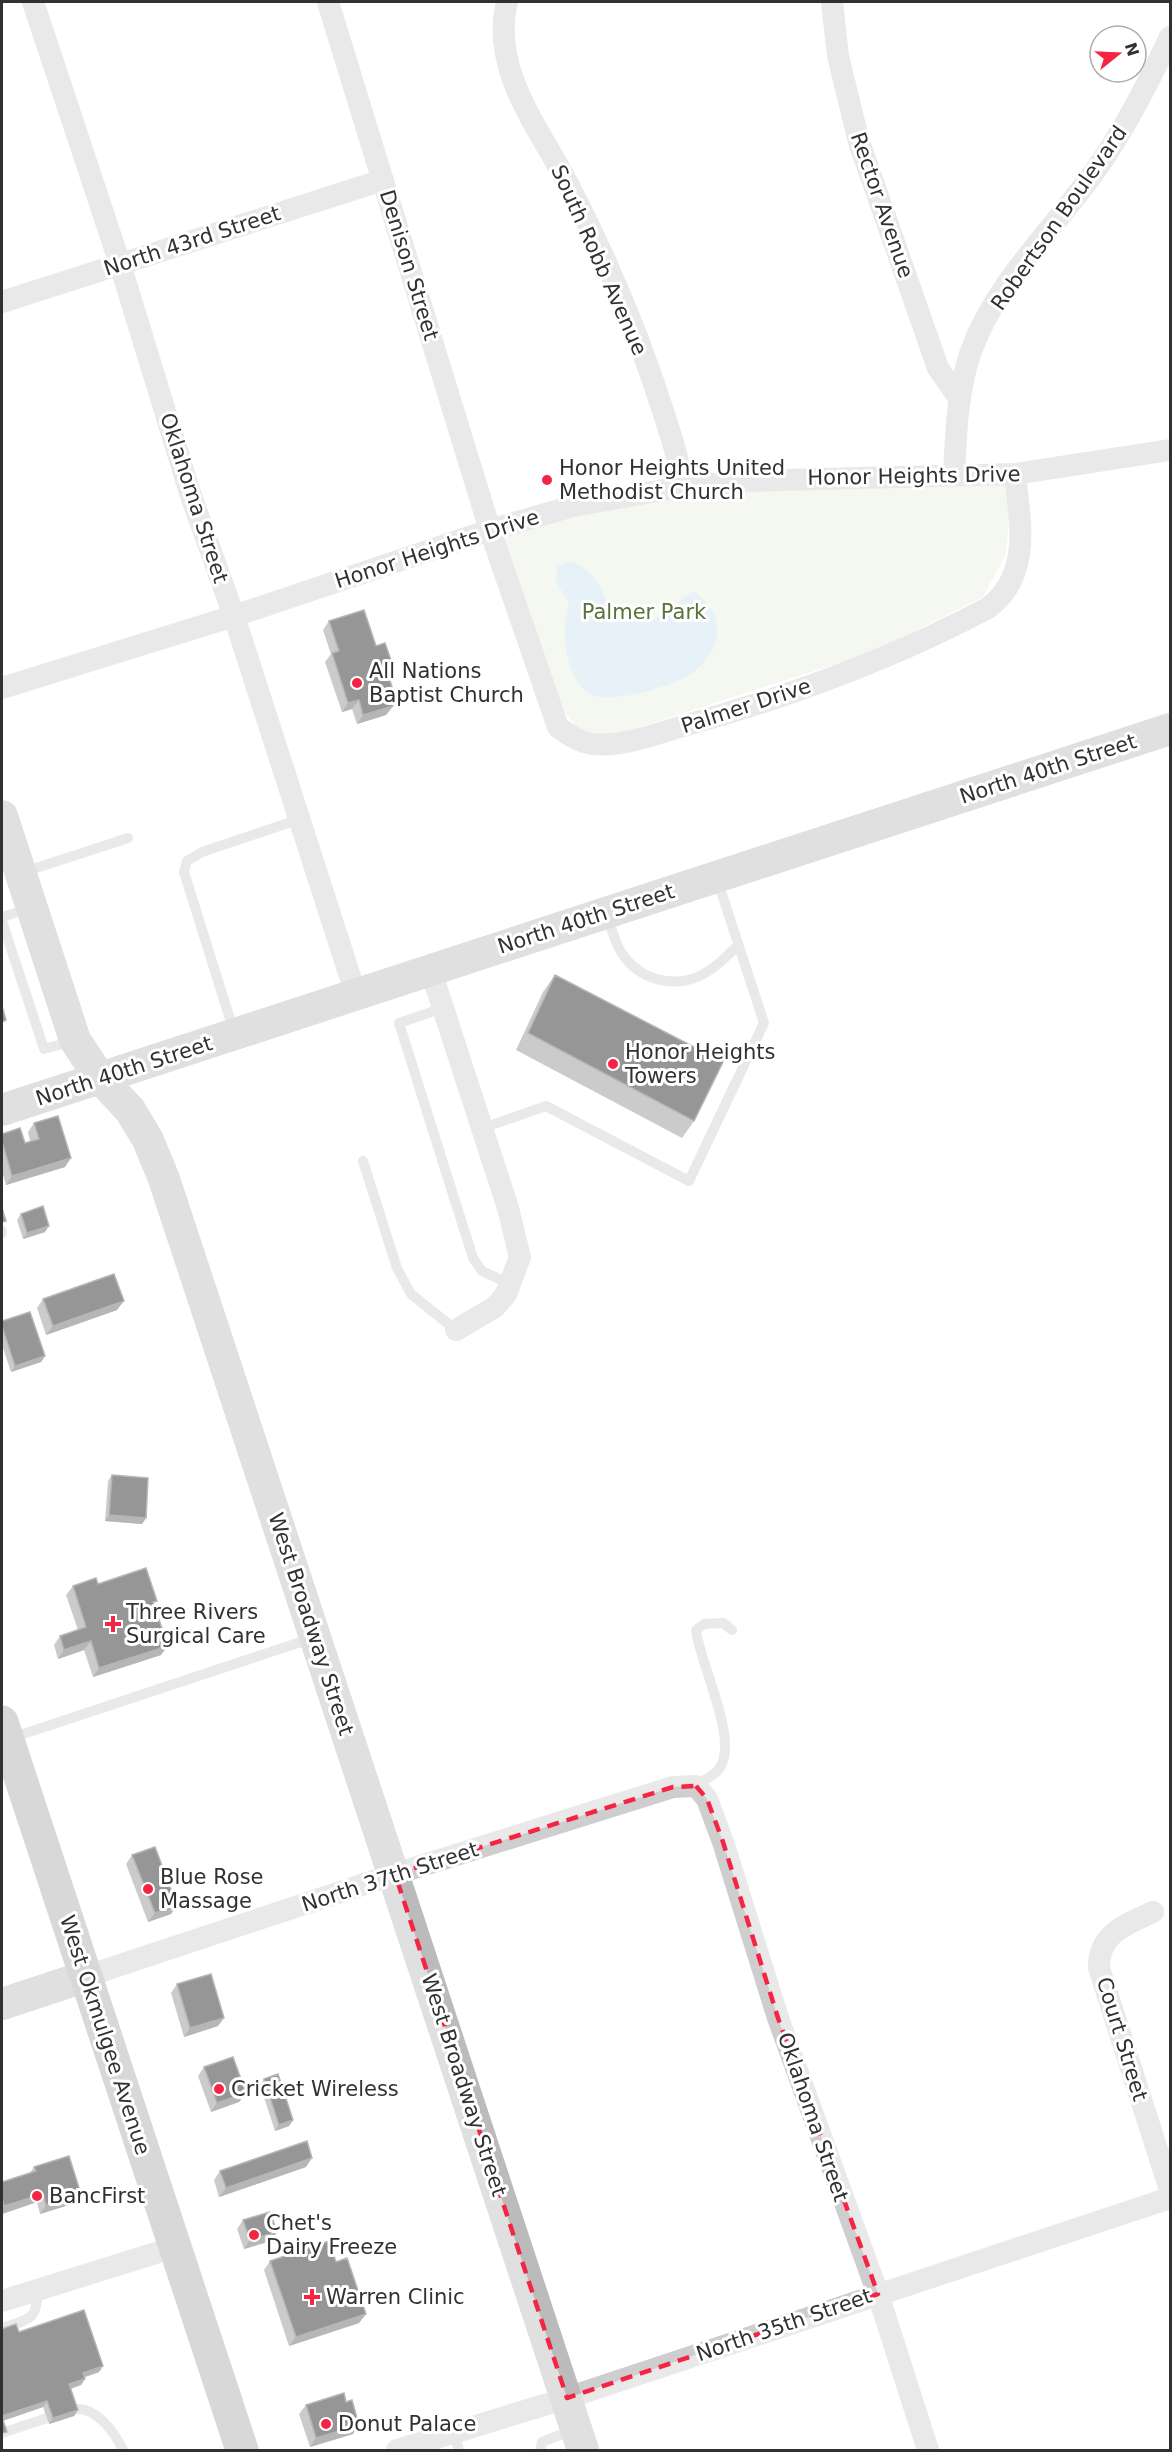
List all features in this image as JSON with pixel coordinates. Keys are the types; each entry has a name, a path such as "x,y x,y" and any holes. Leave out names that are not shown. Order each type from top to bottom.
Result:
{"main road":[{"name":"West Okmulgee Avenue","path":"4,1731 242,2451"}],"street":[{"name":"Oklahoma Street","path":"33,2 120,264 190,493 234,616 356,995"},
{"name":"Denison Street","path":"327,2 490,530"},
{"name":"South Robb Avenue","path":"507,2 503,38 516,85 528,113 569,186 631,325 657,392 681,467 681,487"},
{"name":"Rector Avenue","path":"832,2 838,56 859,142 938,369 959,398"},
{"name":"Robertson Boulevard","path":"954,476 959,398 970,353 1007,284 1096,171 1135,109 1170,37"},
{"name":"North 43rd Street","path":"2,302 383,180"},
{"name":"Honor Heights Drive","path":"2,687 234,616 490,530 573,506 681,487 808,478 1015,474 1078,467 1170,450"},
{"name":"Palmer Drive","path":"490,530 558,728 576,740 595,744 631,741 754,707 851,671 988,608 1000,599 1013,579 1021,556 1015,474"},
{"name":"North 40th Street","path":"2,1110 1170,729"},
{"name":"West Broadway Street","path":"2,816 75,1040 100,1078 130,1110 148,1140 164,1179 580,2440"},
{"path":"431,970 483,1128 519,1251 519,1263 506,1294 495,1307 456,1330"},
{"name":"Oklahoma Street","path":"696,1785 707,1799 723,1842 778,2018 878,2294 928,2451"},
{"name":"North 37th Street","path":"87,1977 395,1874 673,1787 696,1785"},
{"name":"Court Street","path":"1153,1912 1124,1925 1108,1939 1099,1951 1099,1968 1170,2190"},
{"path":"2,2004 87,1977"},
{"name":"North 35th Street","path":"397,2451 456,2442 567,2398 1170,2198"},
{"path":"2,2301 175,2247"}],"lane":[{"path":"236,1035 184,872 187,861 202,852 300,819"},
{"path":"21,873 128,838"},
{"path":"483,1128 546,1106 689,1181 764,1023 716,876"},
{"path":"32,908 2,919 44,1049 75,1040"},
{"path":"606,912 621,954 640,974 665,982 683,981 709,971 739,945"},
{"path":"444,1008 399,1023 473,1258 482,1271 510,1284"},
{"path":"363,1161 397,1268 411,1294 456,1330"},
{"path":"696,1785 718,1770 727,1750 719,1711 698,1646 696,1630 704,1623 723,1623 732,1630"},
{"path":"4,1731 316,1637"},
{"path":"2,2328 30,2319 37,2309 38,2289"},
{"path":"72,2410 86,2410 114,2431 122,2450"},
{"path":"2,2433 47,2418"},
{"path":"540,2451 542,2442 580,2440"}],"highlighted area":[{"path":"696,1786 707,1799 723,1842 778,2018 878,2294 567,2398 395,1874 673,1787"}],"green space":[{"name":"Palmer Park","path":"1005,483 1010,506 1006,554 983,597 873,652 603,739 582,733 556,702 502,532 582,511 687,495 846,485"}],"water":[{"path":"570,561 592,575 612,606 629,616 640,619 653,621 693,591 712,610 716,621 715,644 710,655 691,674 658,688 614,697 593,695 583,689 576,680 568,659 565,632 569,604 556,581 557,567"}],"building":[{"name":"All Nations Baptist Church","path":"364,610 376,646 385,643 391,660 384,662 392,687 387,688 393,706 363,715 359,700 348,703 332,653 339,651 329,621"},
{"name":"Honor Heights Towers","path":"555,975 723,1062 694,1121 528,1033"},
{"path":"2,1006 6,1020 2,1022"},
{"path":"58,1116 71,1158 12,1176 2,1134 20,1128 25,1143 39,1139 34,1123"},
{"path":"43,1206 49,1226 27,1233 21,1214"},
{"path":"2,1208 6,1221 2,1222"},
{"path":"114,1274 124,1301 53,1326 43,1299"},
{"path":"30,1312 45,1356 15,1366 2,1321"},
{"path":"112,1475 148,1478 146,1518 109,1515"},
{"name":"Three Rivers Surgical Care","path":"146,1568 157,1601 153,1602 168,1646 99,1668 91,1641 64,1650 60,1636 86,1627 73,1586 96,1578 98,1584"},
{"path":"155,1847 177,1905 155,1913 132,1855"},
{"path":"211,1974 224,2018 190,2028 177,1984"},
{"path":"233,2057 246,2093 217,2103 204,2067"},
{"path":"278,2074 293,2120 279,2125 264,2079"},
{"path":"307,2141 312,2158 226,2188 220,2171"},
{"name":"BancFirst","path":"69,2156 81,2194 46,2205 43,2194 4,2206 2,2182 36,2171 34,2167"},
{"path":"270,2212 277,2232 250,2240 243,2220"},
{"name":"Warren Clinic","path":"329,2241 336,2262 347,2258 366,2314 296,2337 270,2261"},
{"path":"84,2310 103,2366 83,2373 85,2379 69,2384 78,2410 53,2418 47,2401 2,2416 2,2329 16,2324 19,2332"},
{"name":"Donut Palace","path":"344,2393 346,2402 352,2400 359,2425 316,2438 306,2405"},
{"path":"2,2417 7,2432 2,2433"}],"place":[{"name":"Honor Heights United Methodist Church","path":"547,480"},
{"name":"All Nations Baptist Church","path":"357,683"},
{"name":"Honor Heights Towers","path":"613,1064"},
{"name":"Three Rivers Surgical Care","path":"113,1624"},
{"name":"Blue Rose Massage","path":"148,1889"},
{"name":"Cricket Wireless","path":"219,2089"},
{"name":"BancFirst","path":"37,2196"},
{"name":"Chet's Dairy Freeze","path":"254,2235"},
{"name":"Warren Clinic","path":"312,2297"},
{"name":"Donut Palace","path":"326,2424"}]}
